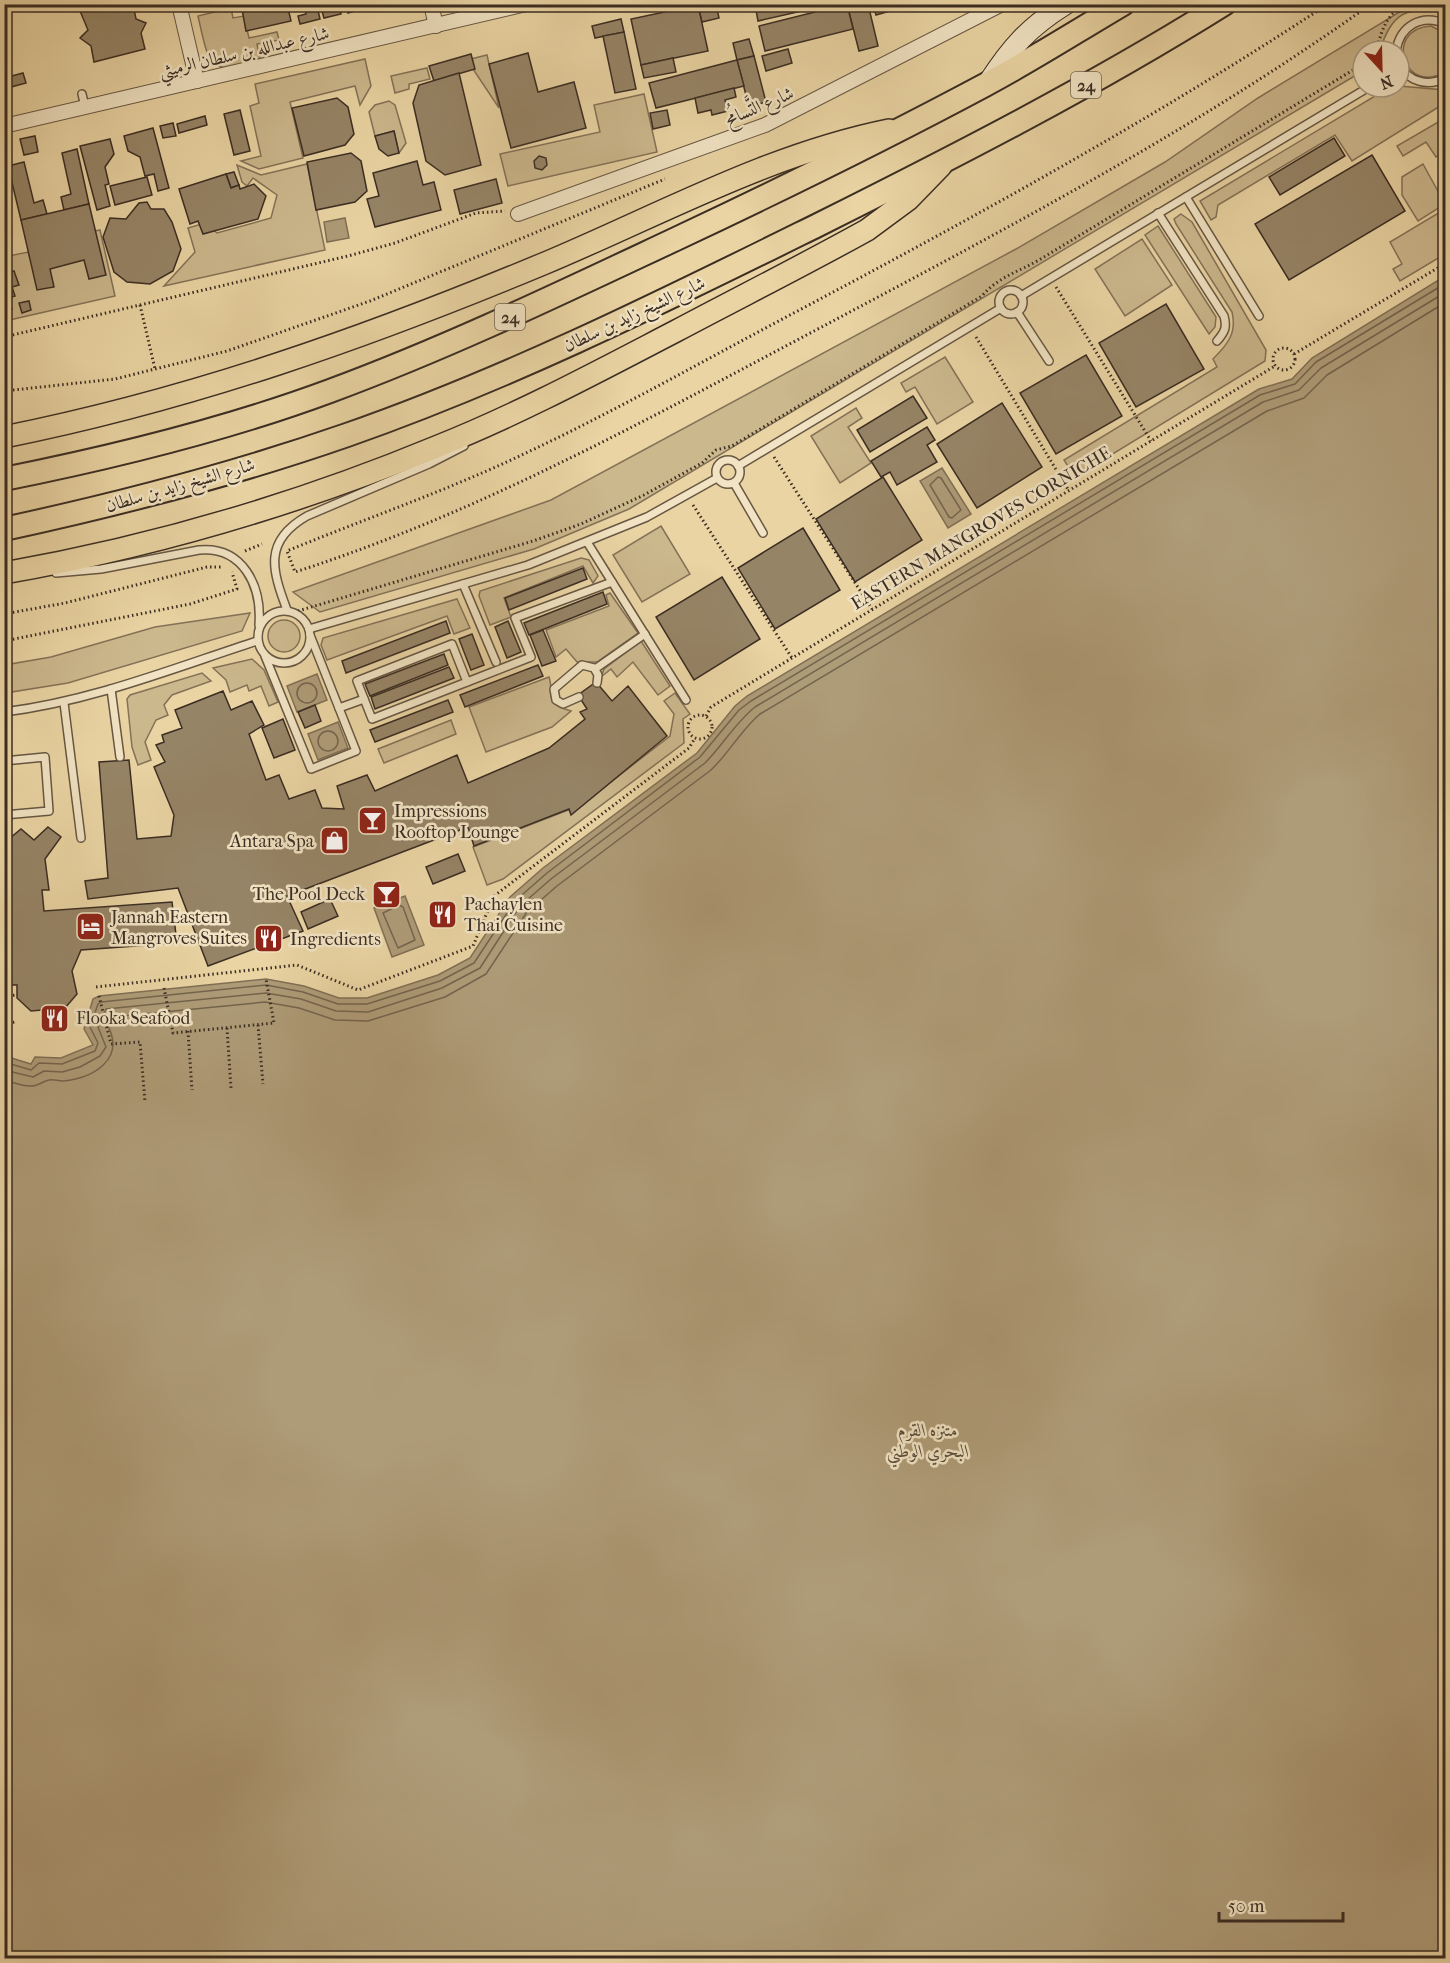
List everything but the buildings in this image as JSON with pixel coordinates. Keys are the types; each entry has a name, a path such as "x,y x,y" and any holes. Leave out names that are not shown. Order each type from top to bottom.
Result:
{"highway":[{"name":"24","path":"4,479 82,463 207,430 328,392 447,345 562,294 791,185 988,83 1123,4"},
{"name":"شارع الشيخ زايد بن سلطان","path":"4,529 98,509 222,475 347,435 468,389 593,335 945,161 1048,107 1224,4"}],"main road":[{"path":"988,83 1010,49 1026,32 1066,4"},
{"path":"4,437 158,402 319,352 546,263 766,165 820,146 902,128"},
{"path":"4,573 126,548 243,515 375,471 496,422 555,394 867,230 909,199 945,161"}],"street":[{"path":"179,4 197,81"},
{"path":"431,4 436,26"},
{"name":"شارع عبدالله بن سلطان الرميثي","path":"4,126 83,101 197,81 526,4"},
{"name":"شارع التَّسامُح","path":"518,214 765,125 1002,4"}],"lane":[{"path":"1399,39 1409,25 1428,19 1446,24"},
{"path":"1411,76 1418,82 1428,83 1446,78"},
{"path":"1021,296 1351,98"},
{"path":"1186,197 1259,316"},
{"path":"1158,213 1224,316 1226,325 1224,333 1217,341"},
{"path":"1006,290 1014,290 1021,296 1022,306 1017,312 1006,313 1000,308 999,300 1006,290"},
{"path":"738,466 1000,308"},
{"path":"1017,312 1049,361"},
{"path":"287,610 275,578 274,560 279,542 290,527 307,516 446,455 496,422"},
{"path":"732,461 738,466 740,477 734,483 727,485 717,478 716,470 720,463 732,461"},
{"path":"309,632 528,565 647,517 717,478"},
{"path":"734,483 763,533"},
{"path":"587,542 686,700"},
{"path":"27,569 78,572 189,552 218,550 232,556 246,568 260,606 257,641 311,769 356,751 302,617 287,610 271,613 259,625"},
{"path":"467,682 452,644 357,681 372,719 467,682 531,657 515,618 612,582"},
{"path":"463,584 496,662"},
{"path":"265,656 280,663 296,660 308,648 309,632"},
{"path":"595,669 645,634"},
{"path":"4,712 64,703 257,641"},
{"path":"579,698 563,704 554,696 554,688 582,665 595,669"},
{"path":"595,669 597,683"},
{"path":"111,689 120,757"},
{"path":"339,708 364,699"},
{"path":"64,703 81,838"},
{"path":"4,761 45,757 49,811 4,815"}],"path":[{"path":"1329,4 1208,81 1042,178 722,351 529,452 452,486 287,551 294,572 351,554 444,517 542,473 1058,201 1318,42 1371,4"},
{"path":"1379,39 1383,26 1404,4"},
{"path":"295,612 533,541 623,506 702,463 716,450 732,446 982,296 997,280 1015,274 1039,260 1351,71"},
{"path":"4,337 348,256 394,243 476,213 499,211 518,214"},
{"path":"1039,260 1151,441"},
{"path":"1294,354 1446,263"},
{"path":"140,305 155,369"},
{"path":"959,310 1069,491"},
{"path":"1288,348 1294,354 1295,362 1290,369 1282,370 1275,366 1273,356 1277,349 1288,348"},
{"name":"EASTERN MANGROVES CORNICHE","path":"706,716 711,707 1275,366"},
{"path":"757,430 872,609"},
{"path":"676,478 792,658"},
{"path":"245,551 262,544"},
{"path":"4,614 65,603 207,567 231,569 237,589 190,604 4,641"},
{"path":"697,715 706,716 712,726 711,732 703,738 695,738 689,732 690,720 697,715"},
{"path":"96,987 297,966 357,990 473,946 494,896 689,748 695,738"},
{"path":"164,988 173,1033 274,1023 266,979"},
{"path":"4,996 16,995"},
{"path":"99,996 111,1044 140,1042 145,1102"},
{"path":"4,1024 15,1022"},
{"path":"258,1025 263,1084"},
{"path":"227,1028 231,1088"},
{"path":"188,1031 192,1090"}],"shaded area":[{"path":"1411,5 1445,5 1445,11 1421,10 1403,14 1396,20 1384,39 1355,39"},
{"path":"231,8 233,18 244,16 249,38 277,32 279,40 257,44 261,64 220,67 209,55 198,16"},
{"path":"1431,26 1445,33 1446,71 1432,77 1419,76 1411,70 1411,39 1407,39 1416,30"},
{"path":"1351,41 1351,78 629,509 534,549 320,612 293,592 551,500 1016,249 1165,162 1258,98"},
{"path":"487,55 499,108 467,60"},
{"path":"365,59 371,86 360,105 355,86 290,102 303,158 259,169 241,161 261,156 250,106 259,103 255,84"},
{"path":"427,68 430,79 409,84 409,89 395,93 391,76"},
{"path":"1411,87 1445,90 1445,103 1352,161 1335,135 1218,205 1216,217 1211,220 1200,201 1370,99 1411,99"},
{"path":"644,94 657,152 508,186 500,154 600,132 594,105"},
{"path":"389,101 395,105 406,143 399,153 394,131 375,136 369,112 375,105"},
{"path":"1445,118 1445,152 1436,157 1426,142 1403,156 1397,146"},
{"path":"307,164 325,250 164,286 195,252 188,228 205,223 217,233 271,218 277,195 253,178 247,186 242,182 237,165 261,175"},
{"path":"1423,164 1445,204 1418,221 1402,195 1402,177"},
{"path":"1445,209 1445,254 1400,281 1393,269 1402,264 1390,242"},
{"path":"1181,214 1192,222 1266,350 1265,361 1075,477 1064,460 1217,367 1213,359 1230,338 1233,326 1232,312 1176,224 1174,219"},
{"path":"1158,226 1216,317 1215,327 1209,334 1145,235"},
{"path":"100,230 115,296 5,321 4,257 28,252 30,258 54,240"},
{"path":"1142,239 1172,285 1125,316 1095,269"},
{"path":"945,357 973,402 937,424 915,387 906,392 901,383"},
{"path":"856,408 862,418 848,427 871,463 840,483 811,436"},
{"path":"661,526 690,574 642,602 613,555"},
{"path":"581,558 589,560 598,576 593,583 583,566 504,598 511,617 490,625 479,596 480,591"},
{"path":"610,593 638,633 597,662 577,662 566,649 556,657 546,630 609,606 606,595"},
{"path":"457,599 470,628 454,634 447,616 327,660 321,645 323,638"},
{"path":"250,613 242,631 68,683 5,693 5,665 51,657 155,627"},
{"path":"284,620 295,625 300,636 295,647 284,652 273,647 268,636 273,625"},
{"path":"641,641 670,686 658,695 633,662 617,677 611,669 601,677 604,669"},
{"path":"252,659 264,670 278,702 269,706 261,686 249,691 247,685 230,692 226,680 213,668"},
{"path":"202,673 211,681 172,695 164,705 168,715 156,720 145,742 151,760 138,765 132,747 127,699 130,695"},
{"path":"549,677 551,698 556,705 571,711 552,727 486,752 469,707"},
{"path":"675,693 690,714 683,719 684,743 503,879 487,885 473,847 581,805 670,736 674,714 664,701"},
{"path":"451,720 456,734 384,763 378,749"}],"water":[{"path":"345,218 349,238 327,242 324,222"},
{"name":"متنزه القرم البحري الوطني","path":"1445,276 1445,1958 5,1958 5,1056 31,1064 35,1057 61,1058 93,1045 84,1029 93,999 99,996 266,979 304,986 339,998 367,998 438,975 470,958 510,897 543,868 697,753 735,706 747,696 1259,389 1292,379 1312,358"},
{"path":"942,468 971,514 948,528 920,481"},
{"path":"317,674 327,700 297,712 287,686"},
{"path":"338,722 348,748 318,760 308,734"},
{"path":"405,896 424,945 392,957 374,908"}],"place":[{"name":"Impressions Rooftop Lounge","path":"373,821"},
{"name":"Antara Spa","path":"335,841"},
{"name":"The Pool Deck","path":"386,894"},
{"name":"Pachaylen Thai Cuisine","path":"443,914"},
{"name":"Jannah Eastern Mangroves Suites","path":"90,927"},
{"name":"Ingredients","path":"269,939"},
{"name":"Flooka Seafood","path":"55,1018"}]}
